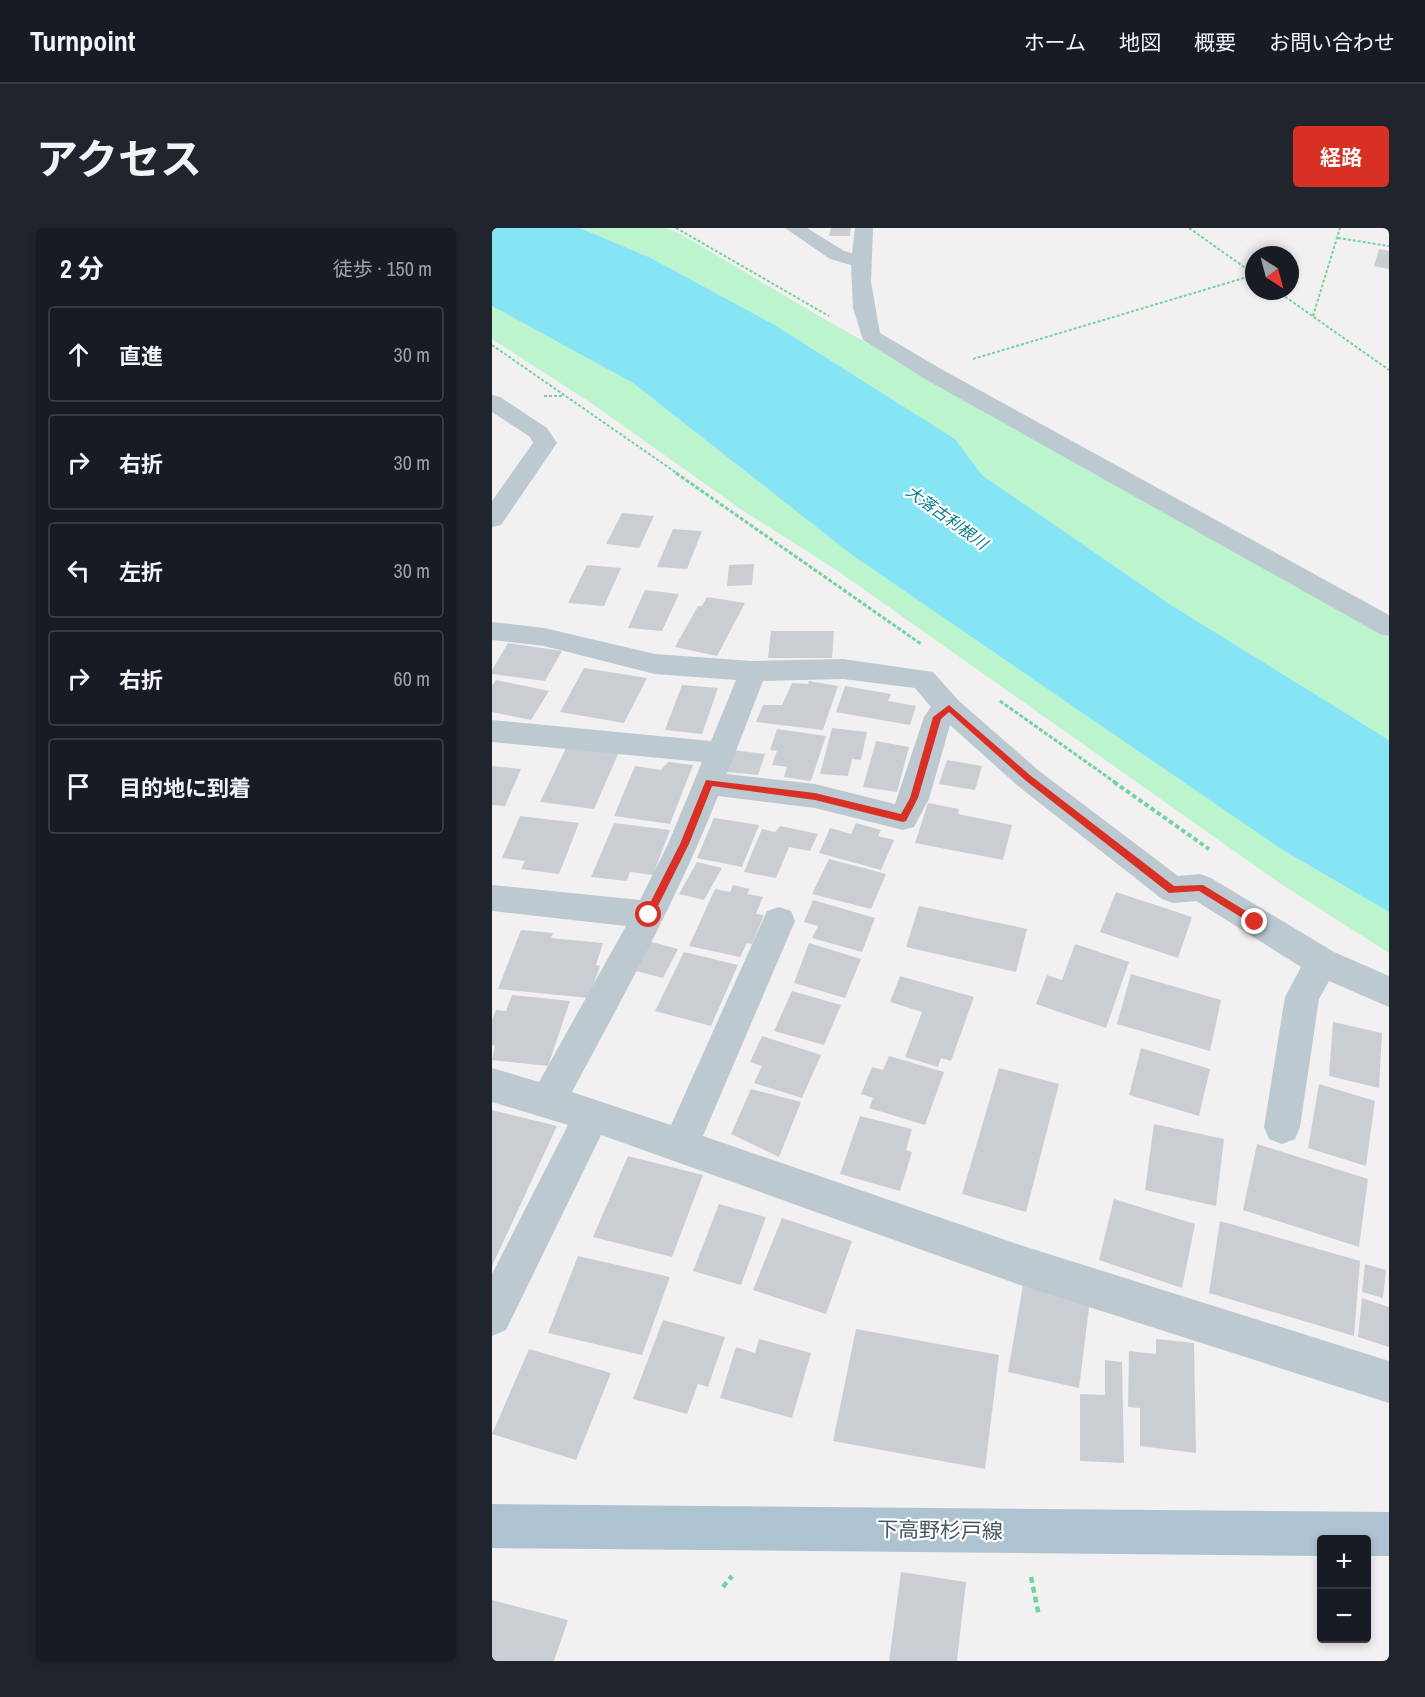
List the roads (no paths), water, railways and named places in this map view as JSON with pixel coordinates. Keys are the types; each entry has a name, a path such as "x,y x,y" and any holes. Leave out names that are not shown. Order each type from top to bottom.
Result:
{"main road":[{"name":"下高野杉戸線","path":"492,1526 1389,1534"}],"street":[{"path":"794,228 837,255 860,261"},
{"path":"864,228 860,261 861,307 870,336 933,374 1389,627"},
{"path":"492,402 538,433 545,443 502,487 492,519"},
{"path":"492,631 544,637 655,664 753,670 843,669 924,679 949,708 1028,778 1173,890 1200,887 1323,962 1389,992"},
{"path":"549,1100 649,915 684,844 753,670"},
{"path":"709,783 815,796 903,818 914,798 938,717 949,708"},
{"path":"492,731 720,753"},
{"path":"492,898 649,915"},
{"path":"681,1145 780,921"},
{"path":"1282,1127 1302,998 1323,962"},
{"path":"492,1085 592,1114 1020,1265 1389,1382"},
{"path":"492,1316 592,1114"}],"water":[{"name":"大落古利根川","path":"492,228 580,228 651,258 773,324 955,439 982,475 1171,605 1389,740 1389,912 1281,849 852,555 633,383 492,306"}]}
